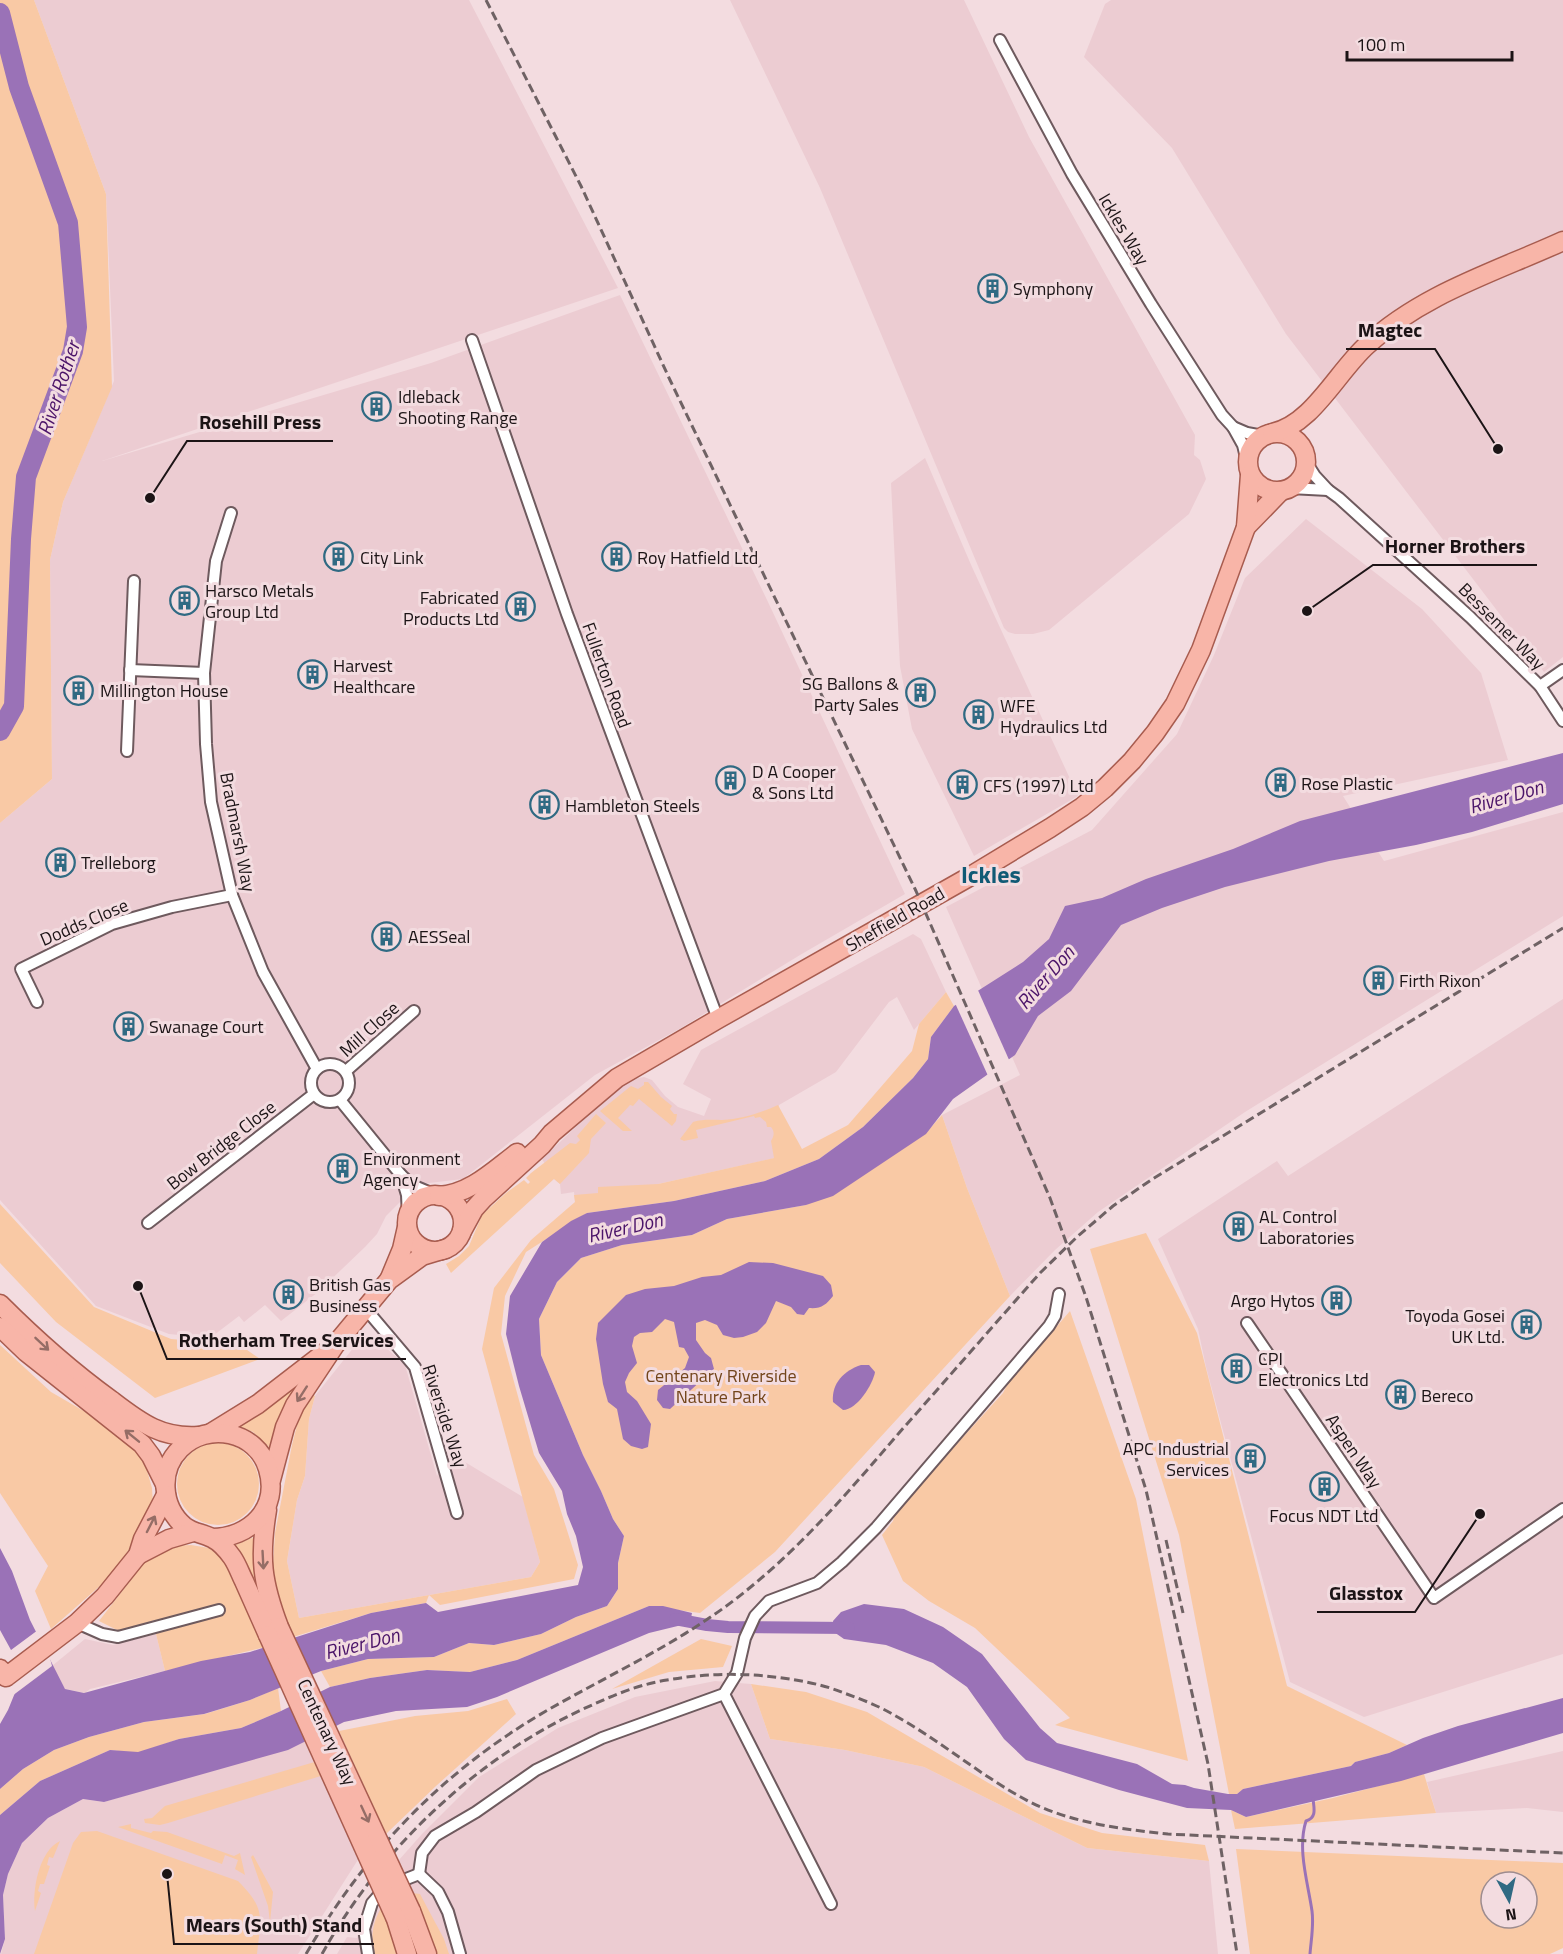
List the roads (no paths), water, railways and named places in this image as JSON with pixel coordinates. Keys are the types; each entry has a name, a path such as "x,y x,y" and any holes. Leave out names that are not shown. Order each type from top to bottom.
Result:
{"main road":[{"path":"1311,411 1307,429 1306,459 1301,479 1286,490 1264,488 1256,482 1249,470 1250,450 1254,444 1268,435 1292,426 1311,411 1346,367 1389,326 1416,307 1443,293 1563,241"},
{"path":"1268,435 1279,433 1291,436 1300,445 1306,459"},
{"name":"Sheffield Road","path":"462,1231 474,1209 484,1198 552,1133 617,1078 969,877 1050,828 1082,807 1105,788 1132,761 1155,733 1174,704 1201,650 1246,527 1249,470"},
{"name":"Sheffield Road","path":"1246,527 1286,490"},
{"name":"Sheffield Road","path":"439,1196 462,1192 536,1139 552,1133"},
{"path":"0,1326 26,1352 142,1444 151,1456 165,1489 169,1506 175,1516 193,1532 212,1538 235,1535 246,1530 255,1522 268,1502 285,1427 295,1405 335,1345 365,1308 389,1280 422,1256 454,1244 462,1231 463,1221 458,1207 448,1198 426,1197 418,1201 408,1222 402,1249 389,1280"},
{"path":"408,1222 414,1241 421,1247 435,1251 445,1249"},
{"path":"0,1304 51,1353 127,1412 153,1428 179,1437 205,1434 236,1435 256,1449 266,1464 271,1482"},
{"path":"6,1672 77,1623 105,1596 138,1555 165,1489 166,1471 178,1450 187,1442 258,1404 335,1345"},
{"name":"Centenary Way","path":"268,1502 262,1537 262,1563 274,1631"},
{"path":"138,1555 168,1539 193,1532"},
{"name":"Centenary Way","path":"212,1538 222,1545 234,1559 274,1631 403,1915 427,1954"},
{"name":"Centenary Way","path":"403,1915 407,1954"}],"street":[{"name":"Ickles Way","path":"1000,40 1078,184 1151,304 1243,445 1249,470"},
{"name":"Fullerton Road","path":"472,340 567,614 718,1019"},
{"path":"1233,428 1247,433 1268,435"},
{"name":"Bessemer Way","path":"1306,459 1315,476 1328,490 1412,562 1540,686 1563,721"},
{"path":"1286,490 1328,490"},
{"name":"Bradmarsh Way","path":"231,513 216,561 204,673 206,744 211,802 232,895 263,972 317,1069"},
{"path":"127,751 134,581"},
{"path":"1540,686 1563,669"},
{"path":"130,670 204,673"},
{"name":"Dodds Close","path":"37,1002 21,969 41,957 112,924 172,907 232,895"},
{"name":"Mill Close","path":"346,1071 414,1011"},
{"path":"327,1064 337,1065 346,1071 350,1080 348,1093 340,1100 329,1103 322,1101 314,1094 311,1082 317,1069 327,1064"},
{"name":"Bow Bridge Close","path":"148,1223 314,1094"},
{"path":"340,1100 401,1175 412,1185 439,1196"},
{"path":"401,1175 407,1196 408,1222"},
{"path":"418,1874 422,1853 435,1836 476,1812 536,1770 602,1738 724,1694 737,1673 747,1634 755,1616 769,1601 817,1583 876,1528 1049,1326 1055,1316 1059,1294"},
{"name":"Riverside Way","path":"365,1308 415,1367 457,1513"},
{"name":"Aspen Way","path":"1247,1323 1434,1598 1563,1509"},
{"path":"77,1623 102,1634 118,1636 219,1610"},
{"path":"724,1694 831,1904"},
{"path":"368,1954 364,1929 372,1903 386,1887 418,1874"},
{"path":"418,1874 438,1892 448,1912 460,1954"}],"water":[{"name":"River Don","path":"1563,753 1563,804 1472,832 1329,861 1225,887 1162,908 1121,925 1071,991 1038,1016 1015,1055 953,1099 926,1134 833,1196 806,1205 727,1219 692,1235 622,1245 581,1258 557,1282 539,1319 541,1355 583,1455 613,1519 624,1536 618,1563 618,1589 607,1606 576,1617 541,1634 494,1645 469,1643 434,1657 368,1659 321,1671 250,1700 204,1714 144,1722 89,1737 54,1750 23,1769 0,1789 0,1724 19,1683 11,1650 0,1630 0,1548 12,1571 30,1620 65,1689 84,1693 201,1661 250,1652 371,1613 426,1603 438,1612 578,1585 583,1567 576,1536 567,1514 562,1491 539,1453 506,1334 510,1296 542,1242 571,1221 587,1213 674,1201 765,1181 819,1159 863,1127 913,1078 928,1059 931,1037 954,1006 1023,962 1049,939 1065,906 1102,898 1146,879 1233,849 1300,821"},
{"path":"749,1262 773,1263 823,1276 831,1285 833,1296 823,1306 809,1308 804,1315 797,1314 791,1307 776,1301 766,1323 757,1332 743,1337 734,1338 723,1335 717,1325 705,1320 696,1323 696,1340 711,1358 714,1369 670,1409 663,1408 657,1400 658,1390 685,1368 689,1357 684,1348 679,1347 674,1322 665,1319 652,1332 640,1333 634,1337 632,1346 637,1363 625,1382 627,1392 637,1401 651,1424 648,1447 642,1449 631,1446 623,1439 617,1409 608,1402 603,1384 596,1339 598,1323 626,1295 645,1289 674,1286 702,1277 721,1275"},
{"path":"861,1365 869,1365 875,1372 874,1377 859,1401 854,1406 843,1410 833,1402 834,1389 840,1378"},
{"path":"864,1604 904,1609 943,1627 982,1654 1040,1728 1057,1743 1137,1764 1172,1784 1237,1794 1243,1789 1351,1766 1355,1762 1389,1753 1458,1726 1563,1698 1563,1733 1401,1781 1246,1817 1231,1810 1187,1808 1119,1790 1026,1760 1004,1739 967,1687 933,1663 886,1645 844,1639 834,1632 833,1621 841,1612"},
{"path":"649,1606 663,1606 692,1613 690,1623 649,1633 497,1697 467,1707 396,1711 344,1722 288,1750 104,1802 83,1799 48,1818 22,1843 8,1874 3,1895 5,1939 0,1954 0,1815 40,1781 110,1750 138,1752 179,1739 241,1728 330,1687 370,1678 427,1670 470,1672 517,1660"}],"waterway":[{"name":"River Rother","path":"0,13 19,87 68,223 77,327 73,351 26,477 14,706 0,731"},
{"path":"675,1619 728,1627 849,1628"},
{"path":"1310,1954 1313,1917 1304,1866 1303,1843 1306,1821 1312,1818 1314,1812 1313,1799"}],"railway":[{"path":"486,0 581,186 670,380 916,891 1050,1198 1086,1297 1146,1490 1208,1764 1237,1954"},
{"path":"306,1954 329,1916 381,1848 410,1816 473,1760 546,1711 699,1625 747,1590 788,1554 845,1495 1040,1273 1113,1206 1151,1180 1563,928"},
{"path":"1166,1540 1183,1613"},
{"path":"322,1954 346,1914 404,1841 473,1777 550,1726 601,1701 648,1684 705,1675 766,1676 806,1682 857,1698 911,1725 1028,1801 1061,1815 1097,1824 1168,1834 1563,1853"}],"place":[{"name":"Symphony","path":"992,288"},
{"name":"Idleback Shooting Range","path":"377,406"},
{"name":"Magtec","path":"1498,449"},
{"name":"Rosehill Press","path":"150,498"},
{"name":"City Link","path":"339,557"},
{"name":"Roy Hatfield Ltd","path":"616,557"},
{"name":"Harsco Metals Group Ltd","path":"184,600"},
{"name":"Fabricated Products Ltd","path":"520,607"},
{"name":"Horner Brothers","path":"1307,611"},
{"name":"Harvest Healthcare","path":"312,675"},
{"name":"Millington House","path":"79,690"},
{"name":"SG Ballons & Party Sales","path":"920,693"},
{"name":"WFE Hydraulics Ltd","path":"979,715"},
{"name":"D A Cooper & Sons Ltd","path":"731,781"},
{"name":"Rose Plastic","path":"1280,783"},
{"name":"CFS (1997) Ltd","path":"962,785"},
{"name":"Hambleton Steels","path":"544,805"},
{"name":"Trelleborg","path":"60,862"},
{"name":"AESSeal","path":"387,936"},
{"name":"Firth Rixon","path":"1378,980"},
{"name":"Swanage Court","path":"128,1026"},
{"name":"Environment Agency","path":"342,1168"},
{"name":"AL Control Laboratories","path":"1238,1226"},
{"name":"Rotherham Tree Services","path":"138,1286"},
{"name":"British Gas Business","path":"288,1294"},
{"name":"Argo Hytos","path":"1336,1300"},
{"name":"Toyoda Gosei UK Ltd.","path":"1526,1325"},
{"name":"CPI Electronics Ltd","path":"1237,1368"},
{"name":"Bereco","path":"1400,1395"},
{"name":"APC Industrial Services","path":"1250,1458"},
{"name":"Focus NDT Ltd","path":"1324,1486"},
{"name":"Glasstox","path":"1480,1514"},
{"name":"Mears (South) Stand","path":"167,1874"}],"district":[{"name":"Ickles","path":"991,874"}],"park label":[{"name":"Centenary Riverside Nature Park","path":"721,1385"}]}
